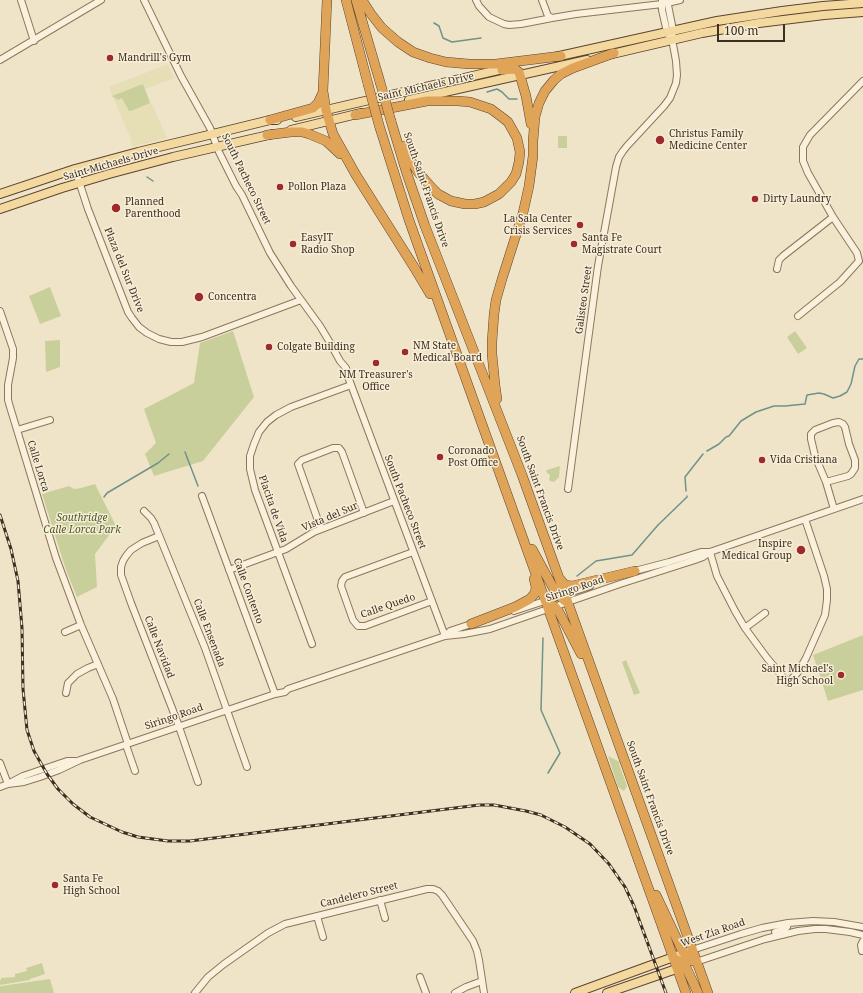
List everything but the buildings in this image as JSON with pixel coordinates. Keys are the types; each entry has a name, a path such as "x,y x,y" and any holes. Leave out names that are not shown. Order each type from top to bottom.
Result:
{"highway":[{"path":"327,0 324,91 329,121 336,139 356,175 426,286 451,338"},
{"path":"346,0 379,125 409,220 525,543 549,605 611,786 673,958 682,967 698,993"},
{"name":"South Saint Francis Drive","path":"356,0 406,171 504,428 558,576 564,597 626,764 688,952"},
{"path":"362,0 382,28 398,42 414,52 430,58 461,64 496,64 561,56"},
{"path":"504,428 496,393 493,369 492,342 494,314 502,279 527,199 532,172 536,110 541,97 549,85 561,74 614,53"},
{"path":"502,70 515,69 519,72 529,109 533,141"},
{"path":"270,120 312,108 318,103 324,91"},
{"path":"355,115 427,101 470,102 483,106 491,109 503,118 515,134 520,152 516,174 504,190 496,197 489,200 471,204 451,201 438,194 418,172 409,158 392,121"},
{"path":"267,135 302,132 322,138 337,150 356,175"},
{"path":"511,504 554,589 564,597"},
{"path":"471,624 515,607 530,599 535,593 535,582 525,543"},
{"path":"558,576 565,585 572,586 635,572"},
{"path":"549,605 559,612 596,682"},
{"path":"640,864 692,960 696,962 708,993"},
{"path":"682,967 686,993"}],"main road":[{"name":"Saint Michaels Drive","path":"0,194 74,169 138,152 270,120 287,119 670,31 769,12 863,3"},
{"name":"Saint Michaels Drive","path":"0,209 79,183 153,162 355,115 392,104 672,39 771,21 863,12"},
{"name":"West Zia Road","path":"575,993 688,952"},
{"path":"607,993 696,962"},
{"path":"585,993 592,987"}],"street":[{"path":"21,0 34,41"},
{"path":"0,60 101,0"},
{"name":"South Pacheco Street","path":"144,0 170,54 210,128 217,147 273,259 290,286 320,326 340,361 341,370 347,374 445,636"},
{"path":"476,0 479,6 489,17 509,25 680,0"},
{"path":"542,0 548,16 552,18"},
{"name":"Galisteo Street","path":"568,489 598,266 616,167 627,146 670,98 676,82 676,61 664,2"},
{"path":"798,316 840,282 859,261 857,253 833,217 808,173 804,161 803,147 810,135 863,81"},
{"name":"Plaza del Sur Drive","path":"74,169 128,312 139,327 147,333 158,339 171,342 182,342 202,337 301,300"},
{"path":"777,269 779,260 783,256 833,217"},
{"name":"Calle Lorca","path":"0,311 13,349 13,358 8,385 8,400 56,558 81,625 112,699 135,771"},
{"name":"Placita de Vida","path":"312,644 255,490 251,476 250,456 256,438 267,422 281,412 351,385"},
{"path":"17,430 50,420"},
{"path":"826,482 848,476 855,468 855,460 845,427 839,422 815,430 811,434 815,456 826,482 834,509"},
{"path":"322,529 299,467 299,463 302,460 333,448 337,448 342,452 364,513"},
{"name":"Calle Contento","path":"202,496 275,694"},
{"name":"Siringo Road","path":"445,636 450,631 471,624 549,605 564,597 694,560 703,557 710,552 863,499"},
{"name":"Vista del Sur","path":"229,570 290,547 311,533 394,501"},
{"name":"Calle Ensenada","path":"144,511 153,520 205,648 247,766"},
{"path":"710,552 717,576 745,628 766,658 788,682 798,672 806,658 825,615 828,600 824,576 805,519"},
{"name":"Calle Navidad","path":"159,536 142,543 131,550 123,562 121,567 121,575 179,726 198,782"},
{"name":"Calle Quedo","path":"413,552 345,577 341,586 353,620 358,626 365,626 432,601"},
{"name":"Siringo Road","path":"0,788 8,784 29,781 59,770 80,760 275,694 278,691 284,689 288,690 445,636 482,631 549,605 564,597 635,572 701,552 710,552"},
{"path":"745,628 764,613"},
{"path":"65,632 81,625"},
{"path":"66,693 68,683 77,674 98,664"},
{"path":"0,763 8,784"},
{"name":"Candelero Street","path":"195,993 208,977 219,968 274,929 285,924 437,887 438,891 473,941 478,956 484,993"},
{"path":"380,900 385,918"},
{"path":"317,916 323,936"},
{"name":"West Zia Road","path":"688,952 741,934 788,923 813,921 834,922 863,928"},
{"path":"714,957 737,945 782,930 787,927 788,923 800,931"},
{"path":"696,962 765,939 800,931 826,929 863,935"},
{"path":"862,951 861,947 863,941"},
{"path":"420,977 426,993"},
{"path":"455,993 482,981"}],"shaded area":[{"path":"168,64 174,78 145,89 167,138 132,147 130,137 109,87"}],"green space":[{"path":"143,84 150,103 131,111 129,111 122,98 118,100 112,96"},
{"path":"558,136 567,136 567,148 558,148"},
{"path":"50,287 61,316 40,324 29,296"},
{"path":"233,331 254,397 203,461 154,476 145,454 156,443 144,409 194,383 200,343"},
{"path":"795,331 807,348 798,354 787,337"},
{"path":"60,340 60,367 46,372 45,341"},
{"path":"560,466 559,477 554,482 550,481 550,476 546,471"},
{"name":"Southridge Calle Lorca Park","path":"95,484 116,526 95,554 97,587 77,597 66,570 42,494 69,486 74,489"},
{"name":"Saint Michael's High School","path":"863,635 863,690 828,701 813,655"},
{"path":"626,660 640,693 634,695 622,662"},
{"path":"608,756 620,762 619,764 627,786 624,791 618,787"},
{"path":"42,963 45,974 30,980 0,985 1,978 15,977 15,974 27,971 26,968"},
{"path":"50,979 54,993 0,993 1,986"}],"waterway":[{"path":"434,23 439,26 443,38 452,42 481,38"},
{"path":"487,92 497,89 509,99 517,99"},
{"path":"147,177 153,181"},
{"path":"707,451 729,436 741,421 756,412 774,406 805,404 807,395 819,393 833,398 847,392 851,384 855,366 859,359 863,359"},
{"path":"185,452 198,486"},
{"path":"104,497 107,493 158,463 169,454"},
{"path":"686,491 685,477 703,454"},
{"path":"577,576 596,561 632,555 658,525 687,496"},
{"path":"543,638 541,710 560,753 548,773"}],"railway":[{"path":"0,515 11,549 18,581 22,628 23,689 27,730 34,751 47,774 58,789 73,804 90,817 122,832 138,837 168,841 190,841 479,805 494,805 541,815 565,827 590,844 609,864 625,887 634,906 666,993"}],"place":[{"name":"Mandrill's Gym","path":"110,58"},
{"name":"Christus Family Medicine Center","path":"660,140"},
{"name":"Pollon Plaza","path":"280,187"},
{"name":"Dirty Laundry","path":"755,199"},
{"name":"Planned Parenthood","path":"116,208"},
{"name":"La Sala Center Crisis Services","path":"580,225"},
{"name":"EasyIT Radio Shop","path":"293,244"},
{"name":"Santa Fe Magistrate Court","path":"574,244"},
{"name":"Concentra","path":"199,297"},
{"name":"Colgate Building","path":"269,347"},
{"name":"NM State Medical Board","path":"405,352"},
{"name":"NM Treasurer's Office","path":"376,363"},
{"name":"Coronado Post Office","path":"440,457"},
{"name":"Vida Cristiana","path":"762,460"},
{"name":"Inspire Medical Group","path":"801,550"},
{"name":"Saint Michael's High School","path":"841,675"},
{"name":"Santa Fe High School","path":"55,885"}]}
